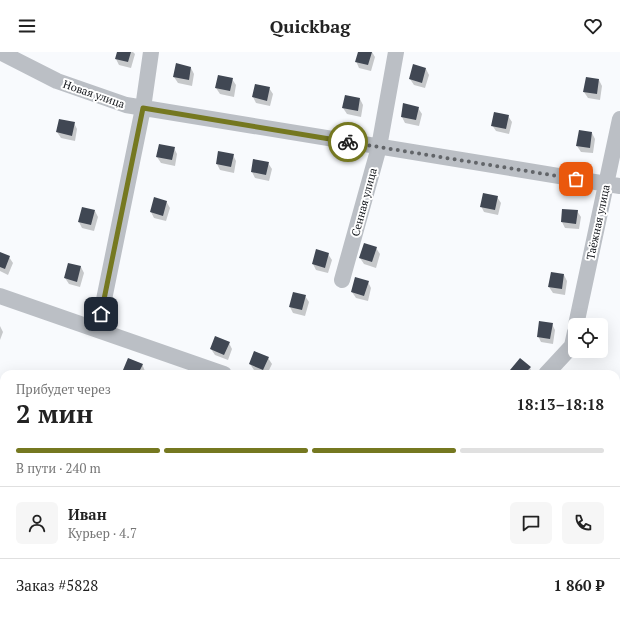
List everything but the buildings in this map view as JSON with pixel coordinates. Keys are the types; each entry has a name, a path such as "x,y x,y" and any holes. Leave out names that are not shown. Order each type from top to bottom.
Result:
{"street":[{"name":"Новая улица","path":"0,52 57,81 126,105 613,185"},
{"path":"98,329 143,108 151,52"},
{"name":"Сенная улица","path":"342,280 379,147 396,52"},
{"name":"Таёжная улица","path":"578,318 613,185 620,119"},
{"path":"0,296 213,370"},
{"path":"550,370 568,350"}],"way so far":[{"path":"348,142 576,179"}],"route":[{"path":"101,314 143,108 348,142"}]}
